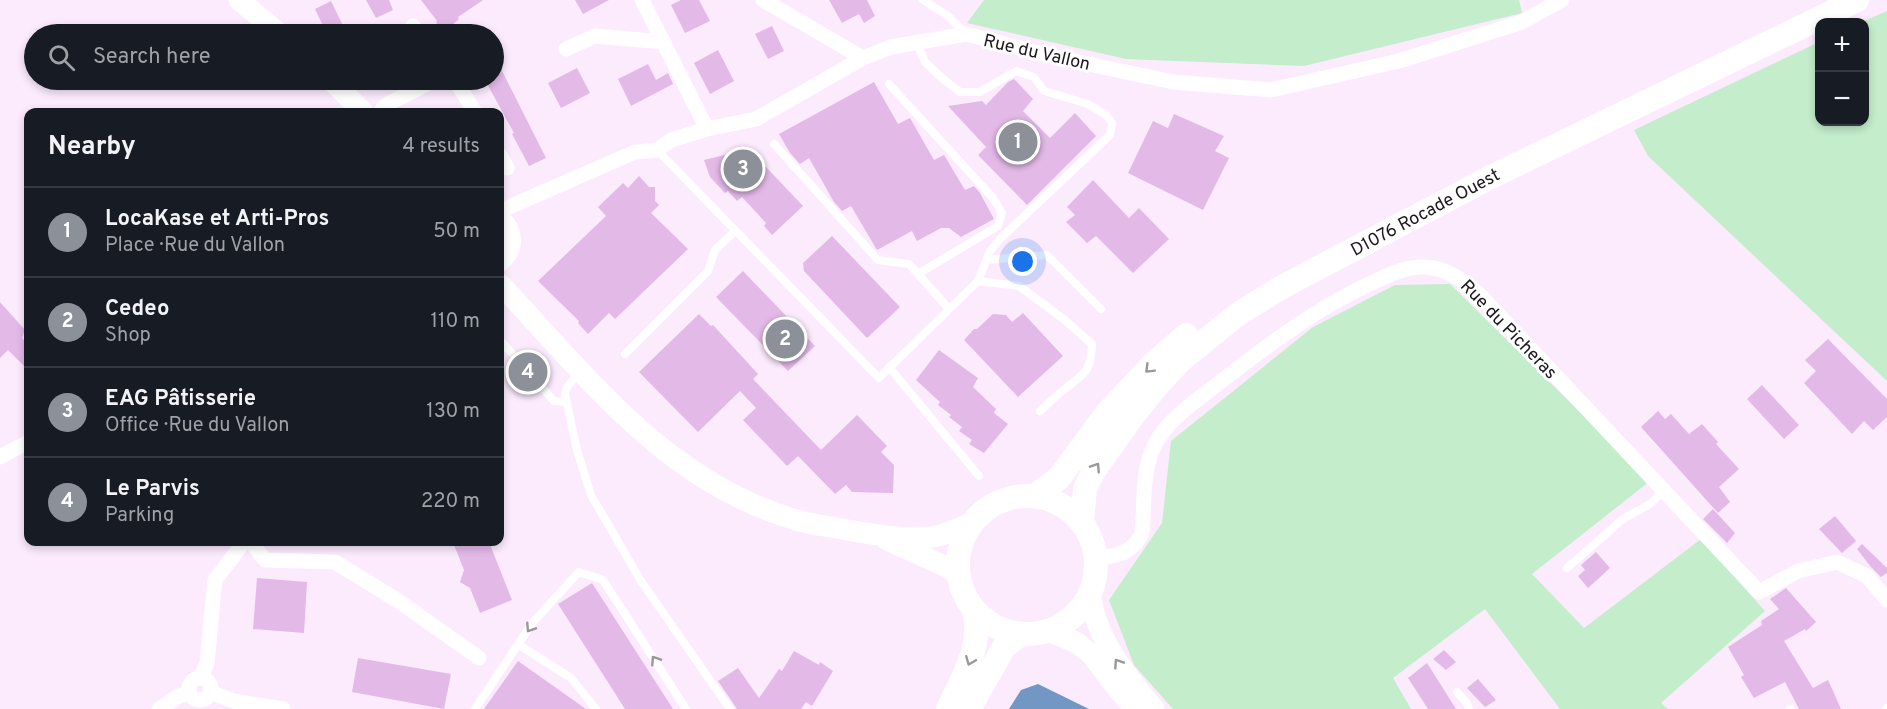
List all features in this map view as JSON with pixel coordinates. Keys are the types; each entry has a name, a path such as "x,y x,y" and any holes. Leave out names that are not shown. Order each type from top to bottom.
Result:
{"main road":[{"path":"239,0 268,24"},
{"name":"D1076 Rocade Ouest","path":"1082,523 1085,489 1093,472 1157,386 1209,336 1238,314 1282,288 1491,177 1857,0"},
{"path":"341,90 359,108"},
{"path":"1036,495 1059,478 1107,413 1152,365 1226,304 1272,275 1368,229 1491,177"},
{"path":"504,256 511,239 505,226"},
{"path":"504,261 515,300"},
{"path":"504,288 610,403 657,446 744,501 794,520 878,536 934,537 970,524"},
{"path":"1036,495 1054,500 1082,523 1092,540 1096,558 1095,576 1090,592 1080,609 1066,622 1049,631 1021,634 1003,630 987,622 974,610 963,593 958,575 959,548 970,524 988,506 1011,496 1036,495"},
{"path":"878,536 949,568 958,575"},
{"path":"1090,592 1094,618 1107,645 1154,709"},
{"path":"948,709 975,650 978,624 974,610"},
{"path":"1049,631 1077,643 1091,654 1136,709"},
{"path":"969,709 1004,647 1021,634"}],"street":[{"path":"642,0 707,129"},
{"path":"764,0 863,57"},
{"name":"Rue du Vallon","path":"504,210 551,187 634,152 657,150 671,140 756,118 863,57 891,47 966,34 1051,56 1173,82 1271,90 1399,61 1522,22 1562,0"},
{"path":"566,49 595,36 664,42"},
{"path":"383,108 415,90"},
{"path":"461,90 472,108"},
{"path":"505,226 531,198"},
{"name":"Rue du Picheras","path":"1096,558 1127,552 1142,534 1148,463 1154,446 1171,423 1276,339 1310,316 1390,274 1424,267 1442,269 1458,277 1480,296 1759,592 1798,571 1837,562 1867,576 1887,600"},
{"path":"0,457 24,444"},
{"path":"201,677 210,684 210,692 205,699 200,700 194,698 189,687 191,681 201,677 207,663 214,580 241,546"},
{"path":"254,546 265,560 335,562 400,602 479,658"},
{"path":"210,692 234,701 283,709"},
{"path":"159,709 179,696 190,693"}],"lane":[{"path":"923,0 948,16 966,34"},
{"path":"657,150 879,378 978,281 990,251 1000,239 1110,135 1112,123 1106,115 1088,104 1044,91 1034,77 1016,71 980,92 960,92 925,62 917,43"},
{"path":"889,84 993,198 1002,213 998,226 918,274"},
{"path":"774,144 878,260 909,264 949,309"},
{"path":"625,354 708,271 715,250 735,231"},
{"path":"986,260 1047,255 1101,309"},
{"path":"978,281 1019,286 1066,321 1092,344 1091,361 1082,378 1067,387 1040,411"},
{"path":"504,345 554,401 566,402"},
{"path":"889,367 979,476"},
{"path":"580,372 567,387 565,394 580,461 591,495 641,580 730,709"},
{"path":"1567,568 1623,519 1650,504 1663,491"},
{"path":"475,709 533,622 579,572 603,580 686,709"},
{"path":"519,645 572,678 596,709"},
{"path":"1457,692 1467,703 1469,709"}],"green space":[{"path":"984,0 1519,0 1522,13 1304,66 1126,59 967,23"},
{"path":"1887,11 1887,381 1648,156 1634,130 1815,44 1815,126 1869,126 1869,19"},
{"path":"1450,284 1650,481 1532,574 1584,628 1701,539 1765,611 1661,703 1668,709 1560,709 1485,609 1393,678 1411,709 1173,709 1134,665 1109,600 1162,523 1171,441 1313,327 1395,285"}],"water":[{"path":"1038,684 1089,709 1009,709 1021,690"}],"building":[{"path":"366,0 389,0 393,10 376,18"},
{"path":"421,0 483,0 458,17 459,19 453,24 437,24"},
{"path":"575,0 609,0 583,14"},
{"path":"681,0 699,0 710,21 685,33 671,5"},
{"path":"829,0 867,0 875,16 864,23 859,14 842,23"},
{"path":"331,1 342,24 322,24 315,9"},
{"path":"772,26 784,51 768,59 755,34"},
{"path":"718,50 734,81 710,94 694,63"},
{"path":"648,64 656,80 668,73 673,84 631,106 618,79"},
{"path":"577,68 590,93 561,108 548,83"},
{"path":"504,75 546,158 529,166 512,134 514,133 504,115 504,108 500,108 490,90 504,90"},
{"path":"1014,79 1033,99 1023,111 1050,138 1075,113 1096,136 1027,205 978,155 986,147 948,106 982,101 986,105 1008,82"},
{"path":"874,82 898,124 910,118 934,160 944,155 965,190 974,186 994,219 961,237 949,228 941,228 917,241 912,231 877,250 851,206 842,211 834,202 809,158 800,164 790,153 779,134"},
{"path":"1174,114 1224,136 1215,151 1229,158 1203,210 1128,173 1153,121 1168,128"},
{"path":"749,149 803,206 772,235 764,226 766,223 742,197 737,201 728,191 725,193 710,177 704,160"},
{"path":"639,176 649,187 655,187 655,201 659,205 651,213 688,249 615,319 609,313 588,334 578,323 579,321 538,281 606,216 598,207 623,183 628,188"},
{"path":"1093,180 1129,218 1139,208 1169,239 1133,273 1096,236 1087,243 1066,222 1075,215 1067,207"},
{"path":"832,236 900,307 867,338 804,271 803,263"},
{"path":"743,271 815,346 788,371 716,297"},
{"path":"0,302 24,329 22,338 24,340 24,366 8,350 0,358"},
{"path":"1023,313 1063,356 1018,397 964,340 993,314 1006,315 1012,322"},
{"path":"699,314 711,326 713,325 758,374 753,379 821,450 857,415 887,446 881,452 894,465 893,493 852,492 846,485 835,494 798,456 787,466 743,420 756,408 740,391 698,432 639,372"},
{"path":"1828,339 1887,399 1887,417 1873,430 1864,421 1852,434 1804,383 1816,371 1805,360"},
{"path":"939,350 978,378 973,387 996,409 994,413 1008,424 984,453 969,444 972,440 959,431 962,427 949,417 951,415 938,405 940,402 916,380"},
{"path":"1762,385 1799,425 1784,439 1747,399"},
{"path":"1658,411 1665,419 1671,414 1689,434 1702,424 1718,442 1716,444 1739,469 1719,487 1730,502 1718,513 1641,427"},
{"path":"1713,509 1735,533 1727,543 1703,519"},
{"path":"1835,516 1856,541 1842,553 1819,529"},
{"path":"1862,544 1887,568 1887,573 1881,577 1871,567 1857,549"},
{"path":"454,546 491,546 512,600 480,613 470,588 460,582 464,570"},
{"path":"1596,552 1610,568 1588,588 1578,576 1585,570 1581,565"},
{"path":"257,578 307,582 304,633 253,629"},
{"path":"592,583 673,709 625,709 558,604"},
{"path":"1786,588 1816,622 1806,631 1805,629 1784,641 1813,688 1828,680 1841,709 1799,709 1785,682 1754,698 1741,677 1744,675 1728,647 1762,625 1761,621 1779,609 1770,599"},
{"path":"1444,650 1456,662 1446,670 1433,659"},
{"path":"794,651 819,665 820,662 833,671 812,706 806,702 801,709 737,709 718,681 738,668 759,698 779,669 782,671"},
{"path":"358,658 451,674 444,709 352,692"},
{"path":"518,661 586,709 484,709"},
{"path":"1427,663 1456,709 1428,709 1408,678"},
{"path":"1478,679 1496,700 1485,707 1467,688"}],"place":[{"name":"LocaKase et Arti-Pros","path":"1018,142"},
{"name":"EAG Pâtisserie","path":"743,169"},
{"name":"Cedeo","path":"785,339"},
{"name":"Le Parvis","path":"528,372"}]}
